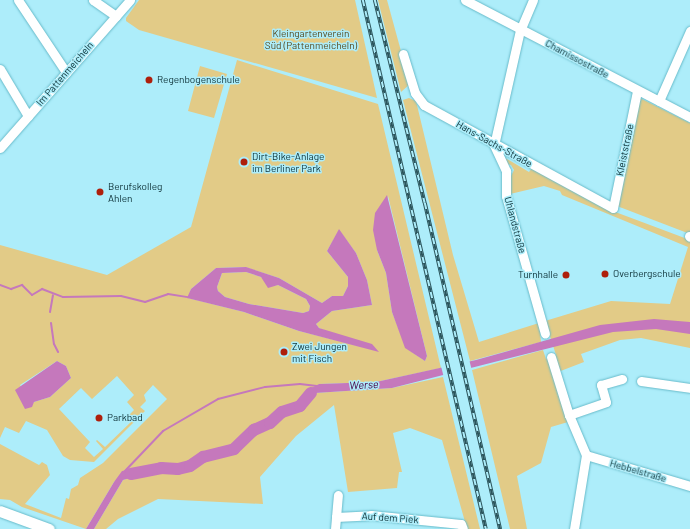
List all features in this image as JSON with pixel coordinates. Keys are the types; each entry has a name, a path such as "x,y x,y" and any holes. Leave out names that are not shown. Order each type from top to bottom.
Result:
{"main road":[{"path":"0,511 49,529"}],"street":[{"path":"18,0 66,72"},
{"path":"94,0 116,16"},
{"name":"Im Pattenmeicheln","path":"0,148 130,0"},
{"name":"Chamissostraße","path":"465,0 520,30 690,117"},
{"path":"494,145 520,30 533,0"},
{"path":"659,102 690,31"},
{"name":"Hans-Sachs-Straße","path":"403,54 415,92 424,105 494,145 613,208"},
{"path":"0,70 28,116"},
{"name":"Kleiststraße","path":"613,208 638,91"},
{"name":"Uhlandstraße","path":"494,145 506,171 506,196 545,334"},
{"path":"551,357 568,415 586,455 574,529"},
{"path":"568,415 606,402 601,385 622,380"},
{"path":"641,381 690,388"},
{"name":"Hebbelstraße","path":"586,455 690,486"},
{"path":"335,529 338,496"},
{"name":"Auf dem Piek","path":"336,517 379,515 461,524 463,529"}],"green space":[{"name":"Kleingartenverein Süd (Pattenmeicheln)","path":"139,0 355,0 377,98 139,30 126,21 126,18"},
{"path":"378,0 387,0 410,84 401,92"},
{"path":"237,60 378,104 441,368 376,382 319,384 302,405 315,393 392,388 443,377 480,529 467,529 442,440 410,428 393,433 402,472 399,472 397,488 348,492 334,405 296,436 260,477 263,504 158,499 118,519 106,529 94,529 123,480 146,473 129,470 114,482 86,529 22,507 10,500 0,499 0,444 39,465 42,462 47,465 50,475 25,504 61,518 66,498 69,499 71,489 78,485 80,478 103,463 167,399 153,385 144,395 146,401 140,407 145,411 94,462 70,460 63,456 47,430 26,421 19,433 5,427 0,438 0,245 107,275 191,227","holes":["388,196 427,356 425,361 406,348 392,312 386,273 377,250","339,230 356,253 367,280 372,305 332,311 316,324 319,328 378,351 299,331 244,312 188,298 191,289 216,268 245,267 279,278 322,303 332,296 343,296 348,286 348,277 327,251","57,361 66,366 71,378 50,397 34,402 31,406 20,385","117,376 134,395 127,402 134,410 129,415 133,420 105,447 97,440 96,441 103,449 94,457 85,448 90,442 59,409 81,388 92,399"]},
{"path":"200,66 227,74 214,118 188,111"},
{"path":"409,98 416,101 453,255 479,342 539,323 541,342 470,361 403,100"},
{"path":"640,98 690,123 690,234 617,206"},
{"path":"502,156 529,172 532,168 610,210 690,240 690,348 641,338 620,340 581,354 584,362 558,372 554,356 556,355 545,321 611,301 670,304 688,247 562,195 560,191 544,186 510,194 508,182 514,170 511,165 503,163"},
{"path":"246,272 261,277 272,286 278,285 306,299 310,306 309,311 303,313 249,304 225,297 218,291 217,287 222,273"},
{"path":"543,350 546,359 548,358 568,422 551,427 541,463 517,476 527,529 510,529 472,370"}],"water":[{"path":"387,195 427,356 425,361 405,348 392,312 386,273 377,250 373,230 375,213"},
{"path":"339,229 356,253 367,280 372,305 332,311 316,324 319,328 372,344 379,352 299,331 244,312 187,298 191,289 216,268 246,267 279,278 322,303 332,296 343,296 348,286 348,277 327,251","holes":["246,272 261,277 268,288 278,285 306,299 310,306 309,311 303,313 249,304 225,297 218,291 217,287 222,273"]},
{"path":"654,319 690,322 690,334 656,329 613,332 392,388 315,393 300,406 310,389 319,384 376,382 476,360 600,325"},
{"path":"57,361 66,366 71,378 50,397 34,402 32,407 25,409 15,390"},
{"path":"129,470 147,473 123,480 94,529 86,529 122,471"}],"pier":[{"path":"469,359 472,371 444,378 441,366"}],"waterway":[{"path":"0,285 11,289 22,285 32,295 42,289 63,297 121,296 145,302 168,294 188,297"},
{"path":"50,312 53,295"},
{"path":"51,323 54,344 58,352"},
{"path":"124,472 163,431 218,399 265,387 300,384 317,386"},
{"name":"Werse","path":"131,474 161,468 178,469 190,466 203,457 234,449 254,430 270,423 282,412 300,406 311,393"}],"railway":[{"path":"363,0 486,529"},
{"path":"375,0 425,203 500,529"}],"place":[{"name":"Regenbogenschule","path":"149,80"},
{"name":"Dirt-Bike-Anlage im Berliner Park","path":"244,162"},
{"name":"Berufskolleg Ahlen","path":"100,192"},
{"name":"Overbergschule","path":"605,274"},
{"name":"Turnhalle","path":"566,275"},
{"name":"Zwei Jungen mit Fisch","path":"284,352"},
{"name":"Parkbad","path":"99,418"}]}
